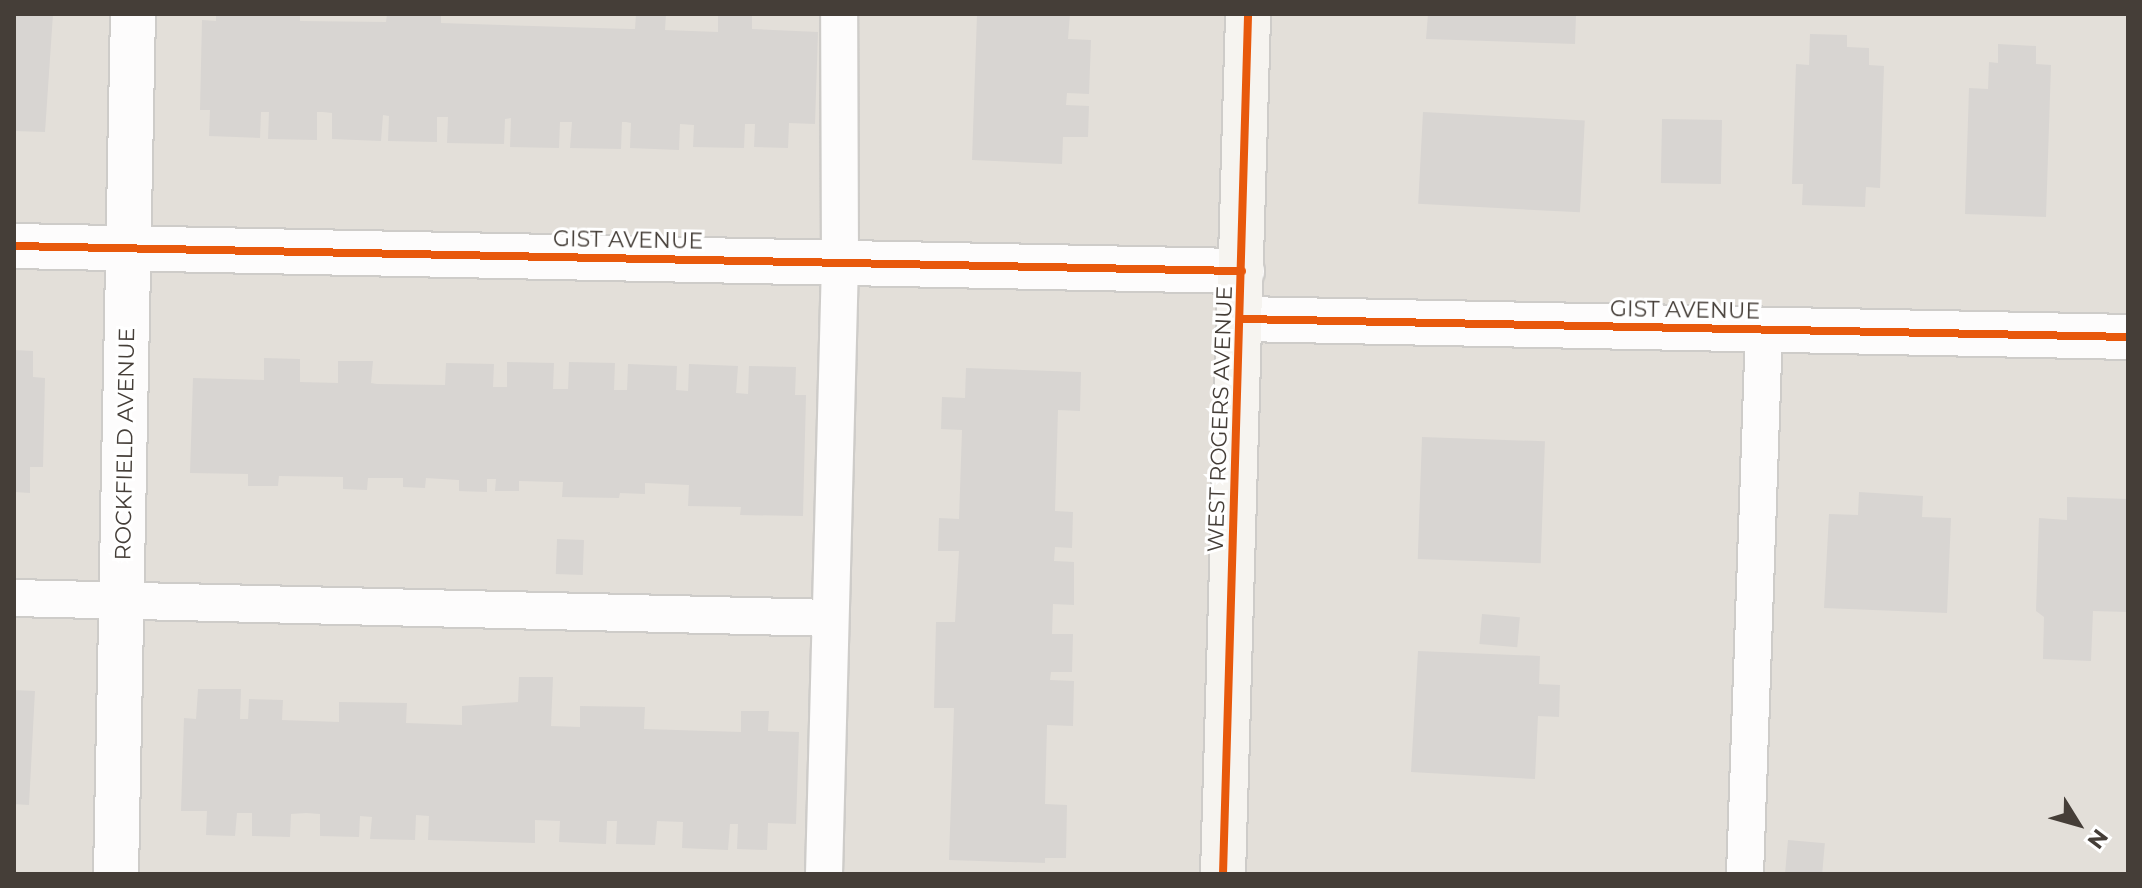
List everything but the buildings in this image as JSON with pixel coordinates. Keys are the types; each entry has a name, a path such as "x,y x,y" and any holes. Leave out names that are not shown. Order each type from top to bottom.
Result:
{"street":[{"name":"ROCKFIELD AVENUE","path":"116,874 133,14"},
{"name":"WEST ROGERS AVENUE","path":"1223,874 1242,319 1248,14"},
{"name":"GIST AVENUE","path":"14,246 1242,271"},
{"name":"GIST AVENUE","path":"1242,319 2128,337"}],"lane":[{"path":"824,874 840,262 839,14"},
{"path":"1745,874 1764,330"},
{"path":"14,598 830,618"}],"shaded area":[{"path":"14,14 2128,14 2128,874 14,874"}],"cycle path":[{"path":"1223,874 1248,14"},
{"path":"14,246 1242,271"},
{"path":"1242,319 2128,337"}]}
